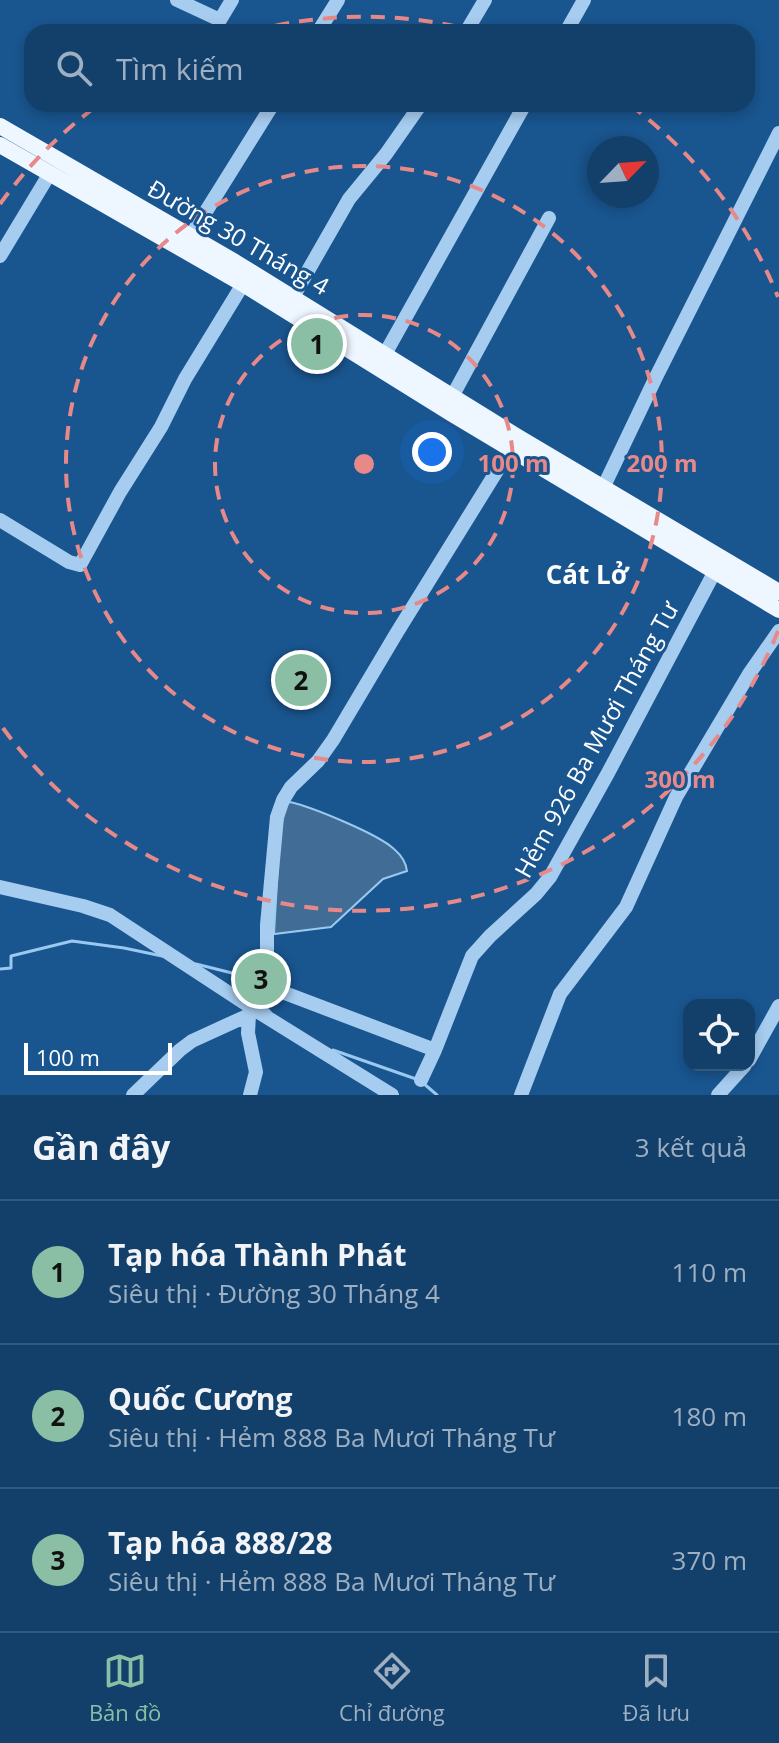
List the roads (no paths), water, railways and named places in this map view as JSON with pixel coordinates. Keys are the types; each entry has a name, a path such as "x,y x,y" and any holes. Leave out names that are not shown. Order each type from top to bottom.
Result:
{"main road":[{"name":"Đường 30 Tháng 4","path":"0,126 235,262 290,304 514,443 779,592"},
{"name":"Đường 30 Tháng 4","path":"0,145 243,284 290,304 385,354 453,395 514,443"},
{"name":"Đường 30 Tháng 4","path":"600,494 779,610"}],"street":[{"path":"177,0 220,20 232,0"},
{"path":"323,24 338,0"},
{"path":"471,24 485,0"},
{"path":"570,24 584,0"},
{"path":"190,237 268,112"},
{"path":"290,304 349,199 415,112"},
{"path":"385,354 521,112"},
{"path":"600,494 779,133"},
{"path":"0,256 50,173"},
{"path":"453,395 549,218"},
{"path":"0,520 69,562 80,565 122,487 161,427 185,379 243,284"},
{"path":"250,1095 256,1072 248,1033 250,1011 267,968 267,925 275,832 283,800 333,740 514,443"},
{"name":"Hẻm 926 Ba Mươi Tháng Tư","path":"421,1080 472,956 550,877 715,571"},
{"path":"521,1095 560,994 626,907 676,797 749,674 779,631"},
{"path":"0,887 110,915 250,1011 392,1095"},
{"path":"261,984 435,1050"},
{"path":"755,1049 779,1006"},
{"path":"133,1095 192,1041 250,1011"},
{"path":"718,1095 740,1071"}],"water":[{"path":"290,802 344,822 386,843 401,856 407,871 383,879 331,927 274,934 280,831 286,805"}],"waterway":[{"path":"0,969 11,968 11,956 72,941 162,956"},
{"path":"196,964 236,974 252,992"},
{"path":"259,1000 270,1012"},
{"path":"333,1050 416,1079"},
{"path":"423,1083 437,1095"}],"place":[{"name":"Tạp hóa Thành Phát","path":"317,344"},
{"name":"Quốc Cương","path":"301,680"},
{"name":"Tạp hóa 888/28","path":"261,979"}],"district":[{"name":"Cát Lở","path":"587,575"}]}
